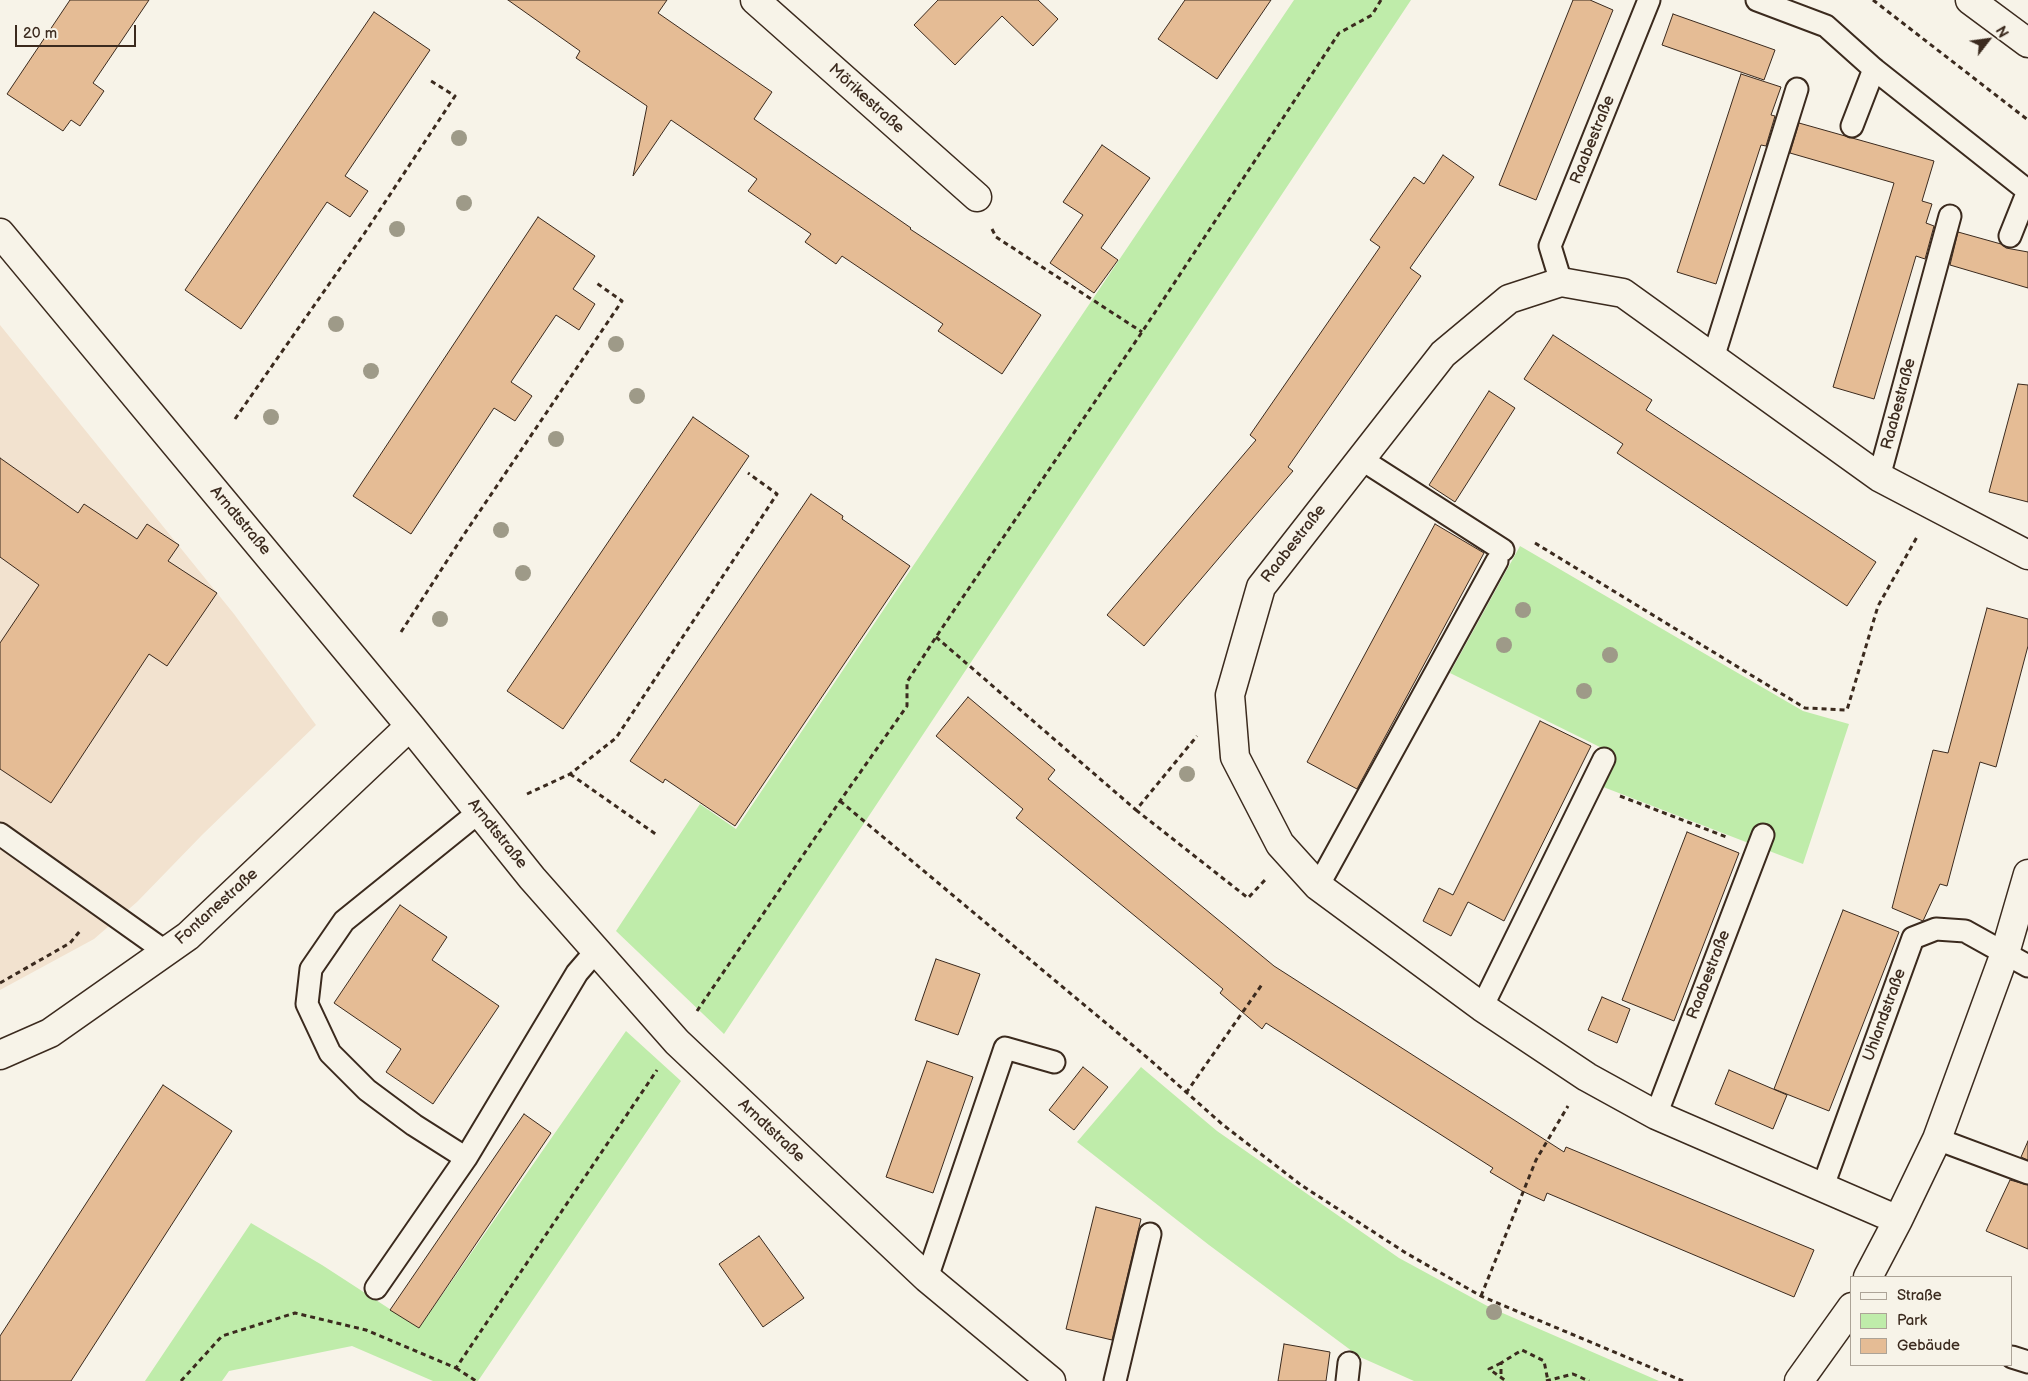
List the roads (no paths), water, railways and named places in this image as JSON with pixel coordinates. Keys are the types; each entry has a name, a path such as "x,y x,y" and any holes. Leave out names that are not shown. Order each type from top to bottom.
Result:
{"street":[{"name":"Mörikestraße","path":"755,0 977,197"},
{"path":"1970,0 2028,43"},
{"name":"Arndtstraße","path":"0,233 410,726 532,878 677,1042 927,1278 1051,1381"},
{"name":"Raabestraße","path":"1898,1220 1656,1114 1587,1077 1482,1007 1318,886 1280,844 1235,757 1230,695 1261,587 1444,354 1509,299 1561,282 1623,293 1879,477 2028,555"},
{"name":"Fontanestraße","path":"0,1055 50,1033 188,936 410,726"},
{"path":"1869,1276 1937,1139 2017,960 2028,874"},
{"path":"1800,1381 1850,1310"}],"lane":[{"name":"Raabestraße","path":"1561,282 1550,246 1649,0"},
{"path":"1757,0 1826,26 1874,69 2028,191 2010,236"},
{"path":"1852,126 1874,69"},
{"path":"1713,358 1797,89"},
{"name":"Raabestraße","path":"1879,477 1950,216"},
{"path":"1318,886 1500,555 1361,459"},
{"path":"1482,1007 1604,759"},
{"path":"466,1158 414,1125 367,1090 330,1053 307,1004 311,969 344,921 479,812"},
{"path":"0,834 166,952"},
{"name":"Raabestraße","path":"1656,1114 1760,842"},
{"name":"Uhlandstraße","path":"1823,1186 1913,938 1936,929 1965,931 2017,960"},
{"path":"376,1288 466,1158 577,973 596,951"},
{"path":"927,1278 1005,1048 1054,1062"},
{"path":"1937,1139 2028,1173"},
{"path":"1115,1381 1150,1234"},
{"path":"2013,1357 2028,1362"}]}
